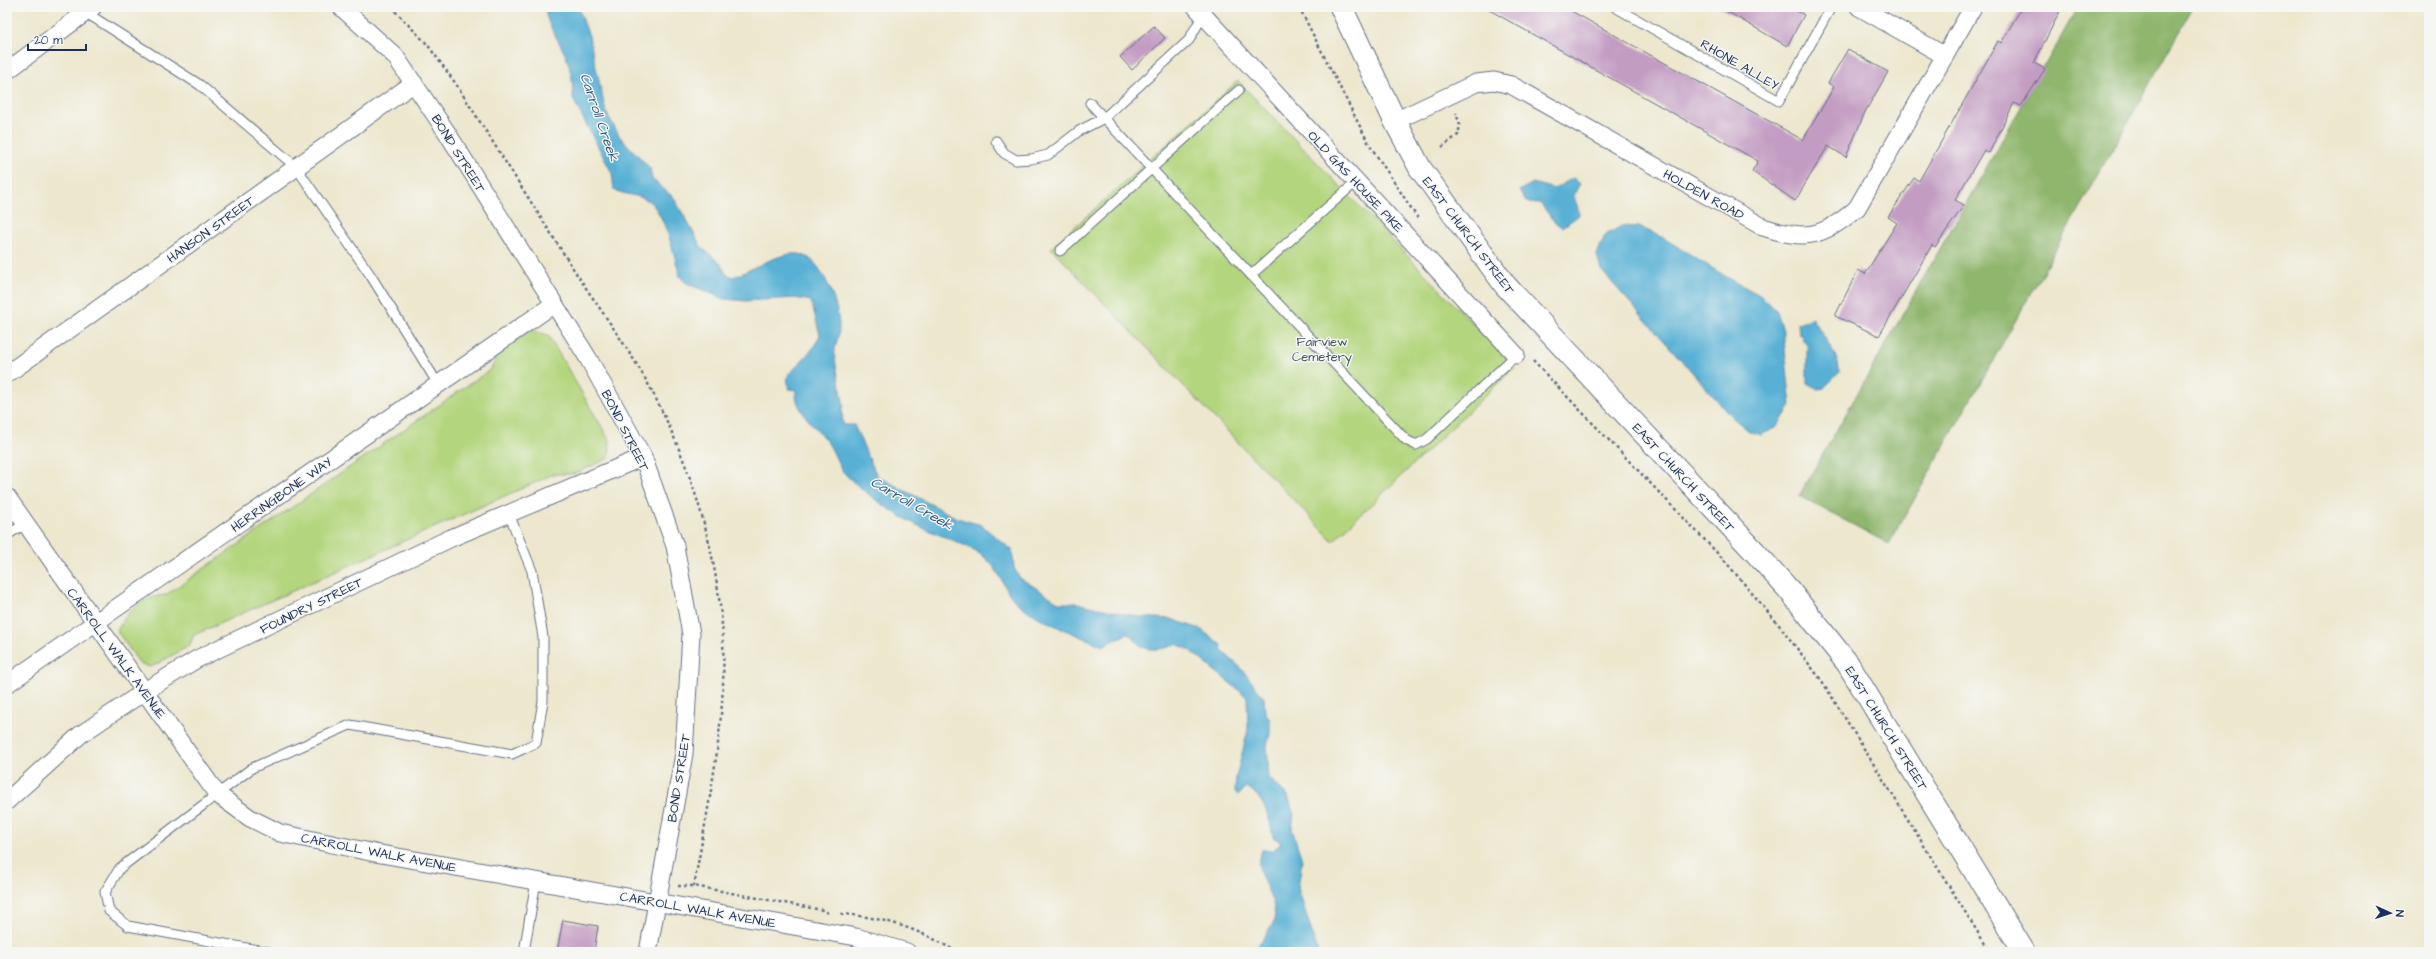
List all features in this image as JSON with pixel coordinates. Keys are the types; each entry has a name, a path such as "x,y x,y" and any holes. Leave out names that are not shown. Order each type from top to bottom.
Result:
{"main road":[{"name":"EAST CHURCH STREET","path":"1341,7 1394,121 1428,180 1505,285 1755,552 1789,590 1848,664 2024,952"}],"street":[{"name":"BOND STREET","path":"341,7 395,56 414,83 588,358 643,457 674,546 691,634 684,754 648,952"},
{"path":"1859,7 1945,56"},
{"name":"HOLDEN ROAD","path":"1394,121 1476,83 1494,81 1511,85 1763,227 1784,234 1803,237 1826,230 1844,220 1857,208 1973,7"},
{"path":"7,71 85,9"},
{"name":"OLD GAS HOUSE PIKE","path":"1200,11 1356,182 1524,357"},
{"name":"HANSON STREET","path":"7,374 414,83"},
{"name":"HERRINGBONE WAY","path":"7,684 554,304"},
{"name":"FOUNDRY STREET","path":"7,801 80,734 197,659 451,538 643,457"},
{"name":"CARROLL WALK AVENUE","path":"7,497 217,794 250,818 280,833 536,881 856,936 907,952"}],"lane":[{"name":"RHONE ALLEY","path":"1615,7 1778,101 1831,7"},
{"path":"85,9 200,85 296,167 371,276 438,384"},
{"path":"996,141 1004,153 1016,160 1031,160 1048,155 1079,131 1104,118 1188,40 1200,11"},
{"path":"1060,251 1239,90"},
{"path":"1090,103 1406,440 1416,445 1427,439 1524,357"},
{"path":"1251,275 1356,182"},
{"path":"269,952 128,926 109,911 106,892 120,868 252,768 350,725 512,754 536,743 543,701 543,636 532,571 509,514"},
{"path":"7,535 25,524"},
{"path":"524,952 536,881"}],"path":[{"path":"1299,7 1369,144 1420,221"},
{"path":"1442,147 1458,135 1460,124 1455,111"},
{"path":"1524,357 1724,560 1779,625 1822,681 1990,952"}],"green space":[{"path":"2078,7 2193,7 1889,544 1799,496"},
{"name":"Fairview Cemetery","path":"1238,81 1515,367 1333,541 1051,248"},
{"path":"531,330 548,335 610,441 609,458 574,474 554,474 194,635 189,646 151,667 140,664 117,631 126,617 136,606 157,596 166,595 491,369 499,353"}],"water":[{"name":"Carroll Creek","path":"545,7 578,7 589,36 606,112 620,137 650,168 652,179 674,198 702,248 721,264 726,274 733,277 766,262 791,254 799,254 808,257 816,264 833,297 839,320 839,333 835,347 835,359 844,407 842,409 843,425 854,425 877,476 957,518 981,525 1012,550 1014,568 1020,578 1060,603 1076,603 1139,617 1171,619 1200,629 1222,645 1221,650 1241,668 1264,698 1265,712 1270,720 1270,734 1267,745 1269,778 1288,796 1294,815 1292,829 1302,860 1298,888 1318,952 1254,952 1271,928 1274,921 1273,902 1260,869 1259,860 1261,850 1274,850 1281,842 1273,837 1268,815 1262,802 1257,796 1246,787 1238,795 1235,792 1236,777 1248,730 1247,697 1188,649 1176,644 1163,648 1149,649 1141,646 1133,637 1127,634 1103,646 1034,615 1014,600 994,567 983,556 974,550 918,526 884,506 847,476 840,467 831,447 801,410 796,397 796,390 789,389 787,377 814,347 820,335 811,301 795,298 746,301 724,299 686,283 680,277 664,223 653,205 644,198 614,190 612,173 573,99 572,81 568,61 549,24"},
{"path":"1573,178 1580,184 1575,193 1575,200 1579,215 1563,227 1556,224 1540,203 1526,202 1519,191 1533,183 1554,189"},
{"path":"1622,226 1639,227 1660,236 1725,276 1763,297 1777,311 1783,331 1791,406 1777,427 1761,435 1749,431 1732,417 1601,270 1597,255 1605,235"},
{"path":"1812,318 1833,352 1839,373 1824,388 1818,389 1807,383 1807,345 1803,340 1802,335 1799,335 1798,323"}],"building":[{"path":"1484,7 1564,7 1803,140 1834,87 1828,83 1848,49 1888,72 1865,112 1846,157 1828,146 1795,201 1752,171 1758,161"},
{"path":"1719,7 1790,7 1804,15 1787,46"},
{"path":"2022,7 2062,7 2034,63 2045,69 2021,106 2014,103 1989,153 1984,150 1955,200 1964,205 1935,247 1932,245 1879,336 1835,316 1858,270 1865,274 1897,223 1888,217 1914,178 1919,181 1998,41 2001,43"},
{"path":"1154,26 1165,38 1132,70 1120,57"},
{"path":"563,920 598,926 594,952 557,952"}]}
